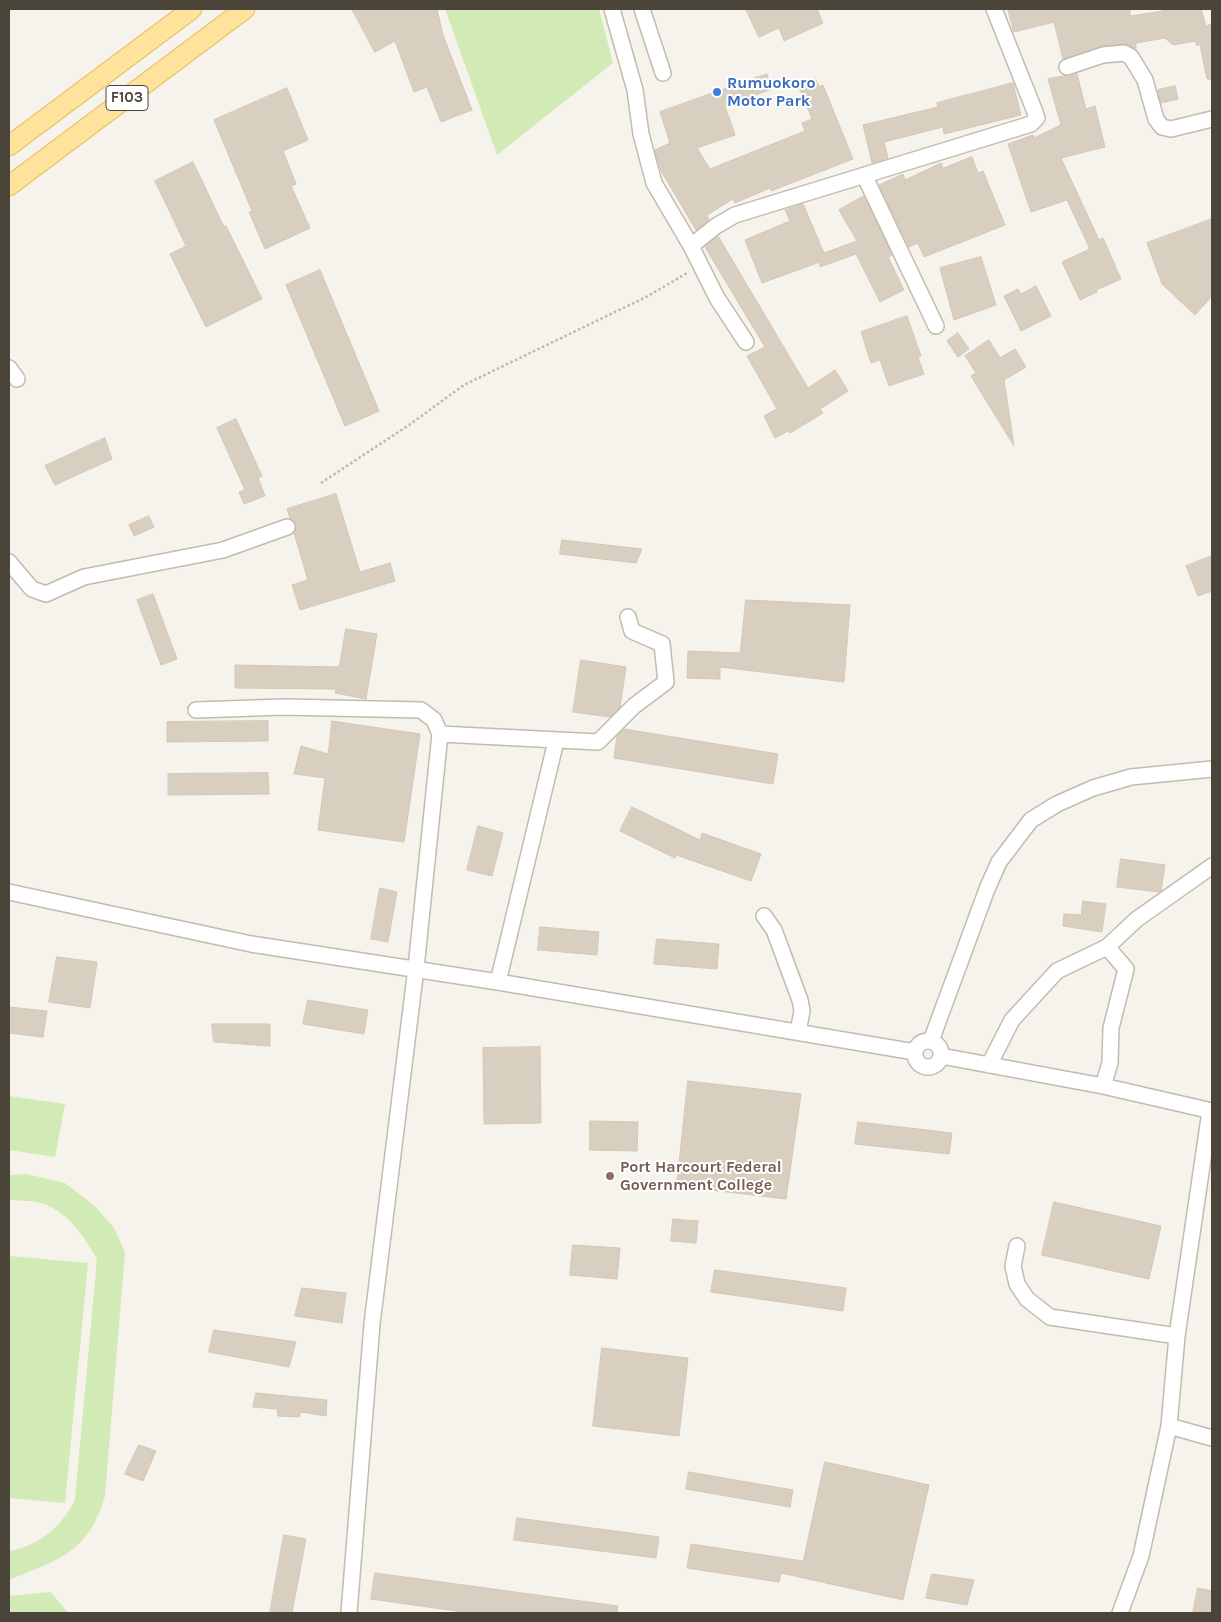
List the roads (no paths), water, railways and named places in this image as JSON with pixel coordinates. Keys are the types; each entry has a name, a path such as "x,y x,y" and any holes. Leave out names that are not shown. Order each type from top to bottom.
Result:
{"main road":[{"name":"F103","path":"10,141 192,9"},
{"name":"F103","path":"9,186 245,9"}],"street":[{"path":"612,9 635,90 641,134 654,182 691,246 717,298 746,342"},
{"path":"642,9 663,73"},
{"path":"691,246 716,226 735,216 1031,124 1037,118 994,9"},
{"path":"1067,67 1103,55 1124,53 1131,57 1145,80 1156,119 1162,127 1171,129 1212,119"},
{"path":"864,175 936,326"},
{"path":"9,562 32,589 46,594 84,577 223,550 287,527"},
{"path":"440,734 598,742 634,706 666,682 662,644 632,632 628,617"},
{"path":"196,710 284,706 421,710 434,720 440,734 416,968 372,1324 349,1613"},
{"path":"498,982 556,741"},
{"path":"931,1041 995,871 1015,838 1031,820 1057,804 1093,788 1131,777 1212,769"},
{"path":"989,1065 1012,1020 1057,970 1107,947 1137,919 1212,866"},
{"path":"9,892 252,944 416,968 916,1052"},
{"path":"764,916 774,930 800,1000 802,1012 798,1032"},
{"path":"1103,1086 1110,1064 1111,1028 1126,969 1107,947"},
{"path":"931,1041 939,1047 941,1056 936,1065 926,1067 917,1062 916,1052 921,1043 931,1041"},
{"path":"941,1056 1103,1086 1211,1111 1177,1336 1169,1426 1141,1556 1120,1613"},
{"path":"1017,1246 1013,1266 1017,1284 1027,1299 1050,1317 1177,1336"},
{"path":"1169,1426 1212,1438"}],"place":[{"name":"Rumuokoro Motor Park","path":"717,92"},
{"name":"Port Harcourt Federal Government College","path":"610,1176"}]}
